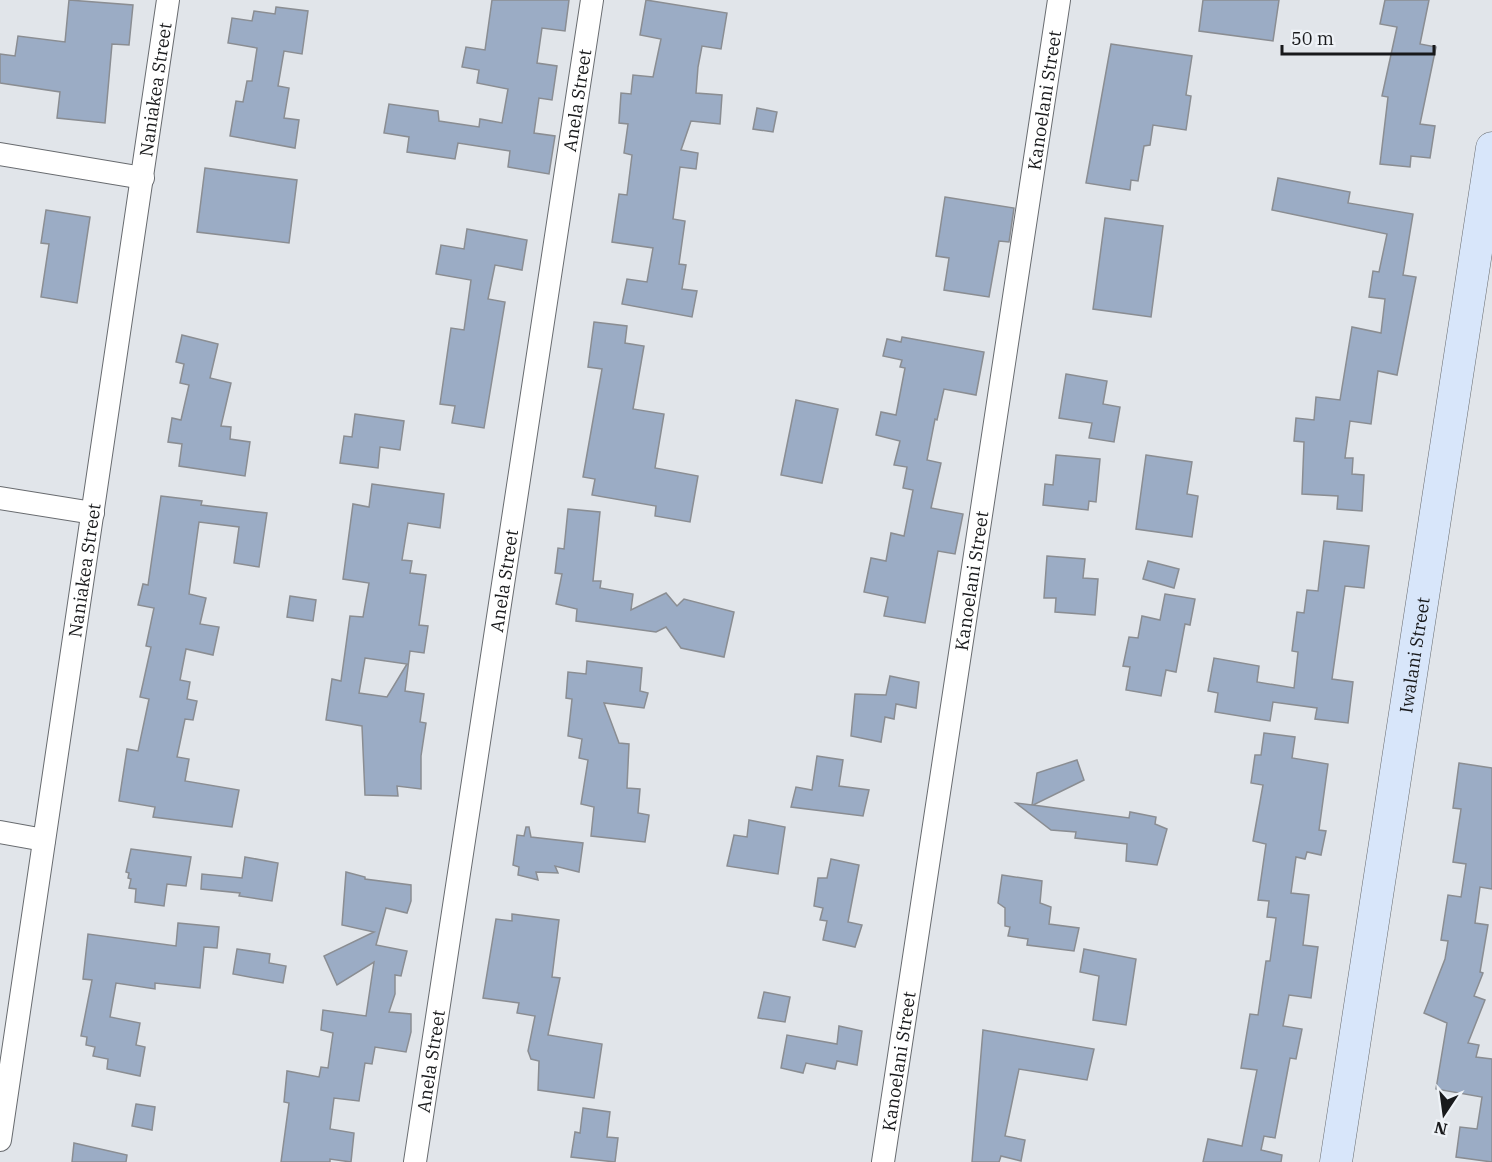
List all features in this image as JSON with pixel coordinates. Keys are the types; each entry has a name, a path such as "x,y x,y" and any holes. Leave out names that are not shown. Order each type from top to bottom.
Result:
{"street":[{"name":"Naniakea Street","path":"0,1140 168,0"},
{"name":"Anela Street","path":"415,1162 592,0"},
{"name":"Kanoelani Street","path":"883,1162 1059,0"},
{"name":"Iwalani Street","path":"1336,1162 1492,148"},
{"path":"0,154 143,178"},
{"path":"0,498 93,513"},
{"path":"0,832 44,840"}],"building":[{"path":"69,0 133,5 129,45 112,44 105,123 57,118 60,92 0,83 0,54 15,56 18,36 65,42"},
{"path":"492,0 569,0 565,31 542,28 537,63 557,66 552,100 539,98 534,133 555,136 549,174 508,167 510,151 458,143 455,159 407,152 409,137 384,133 389,104 438,111 439,121 479,127 480,119 502,123 508,89 477,83 479,70 462,67 466,47 485,50"},
{"path":"646,0 727,13 721,49 702,46 696,93 722,95 720,124 691,121 681,150 698,153 696,169 680,167 673,219 685,221 679,264 686,265 682,289 697,291 692,317 622,304 627,279 647,282 653,248 612,242 619,194 627,195 632,155 624,153 628,124 619,123 621,93 631,94 633,75 653,77 661,39 640,35"},
{"path":"1203,0 1279,0 1273,41 1199,31"},
{"path":"1385,0 1429,0 1420,44 1436,47 1420,124 1435,126 1430,158 1411,156 1410,167 1380,164 1388,97 1382,96 1397,27 1380,24"},
{"path":"276,7 308,11 302,54 284,51 278,86 289,88 284,118 299,120 295,148 230,136 236,101 243,102 247,81 252,81 257,48 228,43 232,18 252,21 254,11 275,14"},
{"path":"1111,44 1192,56 1186,95 1191,96 1186,130 1153,125 1150,145 1144,146 1138,181 1131,180 1130,190 1086,183"},
{"path":"757,108 777,112 773,132 753,129"},
{"path":"205,168 297,180 289,243 197,232"},
{"path":"1278,178 1350,192 1348,203 1413,214 1403,275 1416,277 1397,375 1378,371 1371,424 1350,421 1345,458 1353,458 1352,474 1364,475 1362,511 1337,509 1338,496 1302,494 1304,442 1294,441 1296,418 1314,420 1316,397 1340,400 1352,327 1381,333 1385,299 1369,297 1373,271 1379,272 1387,234 1272,210"},
{"path":"945,197 1014,208 1009,242 999,241 989,297 944,290 949,258 936,256"},
{"path":"46,210 90,217 77,303 41,297 49,244 41,243"},
{"path":"1105,218 1163,226 1151,317 1093,309"},
{"path":"467,229 527,240 522,270 495,265 488,299 505,302 484,428 452,423 455,406 440,404 451,328 464,330 471,280 436,274 441,245 464,249"},
{"path":"594,322 627,326 625,343 644,346 633,409 664,414 655,468 698,476 690,522 655,516 656,506 592,495 595,479 583,477 602,369 588,367"},
{"path":"182,335 218,344 210,378 231,383 221,426 231,427 230,439 250,442 245,476 179,466 182,444 168,442 172,418 181,420 189,385 180,383 184,364 176,362"},
{"path":"902,337 984,352 976,395 944,389 937,420 935,419 927,460 941,463 931,508 963,514 955,554 938,551 925,623 884,616 888,597 864,592 871,558 886,561 891,533 904,536 913,490 903,488 907,467 894,465 900,441 876,435 881,412 896,415 905,368 900,367 902,360 883,356 887,339 901,342"},
{"path":"1066,374 1107,381 1103,404 1120,407 1114,442 1089,438 1092,423 1059,418"},
{"path":"796,400 838,409 822,483 781,475"},
{"path":"355,414 404,421 400,450 380,447 378,468 340,463 344,436 352,437"},
{"path":"1056,455 1100,459 1096,502 1089,501 1088,510 1043,505 1045,484 1053,485"},
{"path":"1146,455 1192,462 1187,494 1198,496 1192,537 1136,529"},
{"path":"372,484 444,494 440,528 408,523 402,560 412,561 410,573 426,575 419,625 428,626 424,653 410,651 405,691 424,694 420,722 426,723 421,756 421,789 397,786 398,796 365,795 362,726 326,720 332,679 341,681 350,616 363,617 369,583 343,579 353,504 369,507","holes":["365,658 407,664 387,697 359,693"]},
{"path":"161,496 202,501 201,505 267,513 259,567 234,563 239,527 199,522 189,594 206,598 200,624 219,627 213,655 186,649 180,680 190,682 187,699 197,701 193,720 185,719 177,757 189,759 185,781 239,790 232,827 153,817 155,807 119,801 127,749 138,751 149,699 140,697 151,647 146,646 154,608 138,605 143,584 148,585"},
{"path":"568,509 600,512 593,581 601,581 600,588 633,594 631,610 666,593 677,606 684,599 734,612 724,657 681,648 666,627 656,632 576,621 577,609 556,604 562,574 555,573 558,548 564,549"},
{"path":"1324,541 1369,546 1364,588 1345,586 1332,679 1353,682 1348,723 1315,719 1317,708 1273,702 1270,721 1215,712 1218,693 1208,691 1214,658 1259,666 1257,682 1294,688 1298,652 1292,651 1297,612 1304,613 1307,590 1318,591"},
{"path":"1047,556 1085,559 1083,578 1098,579 1095,615 1055,612 1056,598 1044,598"},
{"path":"1148,561 1179,569 1174,588 1143,579"},
{"path":"1165,594 1195,599 1190,625 1185,624 1176,672 1166,670 1161,696 1126,690 1130,667 1123,666 1129,637 1138,638 1142,616 1160,620"},
{"path":"290,596 316,600 313,621 287,617"},
{"path":"587,661 642,668 640,691 648,693 644,708 604,703 619,743 629,744 627,788 640,789 638,813 649,815 645,842 591,836 594,807 581,804 588,760 579,758 582,739 568,736 572,699 566,698 568,672 586,674"},
{"path":"890,676 919,682 916,708 896,704 894,719 885,717 881,742 851,736 855,694 886,695"},
{"path":"1264,733 1295,737 1292,758 1328,764 1319,830 1326,831 1321,855 1307,852 1305,859 1296,857 1291,893 1309,895 1303,945 1318,947 1311,998 1289,995 1283,1026 1302,1029 1296,1059 1290,1058 1275,1138 1264,1136 1261,1150 1282,1155 1281,1162 1203,1162 1208,1139 1242,1146 1257,1070 1241,1068 1250,1014 1258,1015 1266,961 1270,961 1276,918 1267,917 1269,901 1258,900 1266,844 1253,841 1263,785 1251,783 1255,755 1261,755"},
{"path":"817,756 843,760 839,786 869,790 863,816 791,807 796,787 812,790"},
{"path":"1077,760 1084,780 1033,805 1129,818 1130,812 1156,817 1155,824 1167,829 1157,865 1126,861 1127,844 1075,838 1076,832 1051,830 1016,803 1032,805 1037,773"},
{"path":"1459,763 1492,768 1492,889 1480,887 1475,923 1488,925 1480,972 1483,973 1474,996 1485,1000 1468,1043 1479,1045 1476,1057 1492,1059 1492,1162 1456,1157 1460,1127 1477,1129 1482,1097 1436,1089 1447,1023 1424,1013 1445,959 1448,941 1441,940 1448,895 1461,897 1466,864 1453,862 1461,809 1453,808"},
{"path":"749,820 785,827 778,874 727,866 734,835 747,837"},
{"path":"526,827 529,827 531,837 583,843 579,872 555,866 558,873 536,872 538,880 518,875 519,867 513,865 517,835 524,836"},
{"path":"131,849 191,857 186,886 167,884 164,906 135,902 136,889 129,888 131,879 128,878 129,873 126,872"},
{"path":"245,857 278,863 272,901 239,896 240,893 201,889 202,874 242,878"},
{"path":"831,859 859,865 848,922 862,925 855,947 823,940 827,921 820,920 823,908 814,906 818,878 827,878"},
{"path":"346,872 365,877 365,879 411,885 411,901 407,913 386,908 376,945 407,951 401,976 395,975 395,994 389,1012 411,1014 411,1032 406,1052 375,1047 372,1064 365,1063 359,1101 334,1098 330,1129 354,1133 351,1162 330,1159 330,1162 281,1162 289,1103 284,1102 287,1071 319,1077 321,1067 328,1068 333,1033 321,1030 323,1010 366,1016 374,962 337,985 324,956 374,932 342,925"},
{"path":"1002,875 1042,881 1040,903 1051,907 1049,924 1079,928 1074,951 1027,945 1028,939 1008,936 1010,927 1005,926 1005,908 998,903"},
{"path":"512,914 559,920 552,977 560,978 548,1035 602,1044 594,1098 538,1090 539,1061 531,1059 528,1051 535,1016 517,1013 519,1003 483,998 496,919 512,921"},
{"path":"178,923 219,927 217,948 204,947 200,988 155,983 155,989 116,983 110,1017 140,1023 136,1045 145,1047 140,1076 107,1069 108,1059 93,1056 95,1047 86,1045 87,1037 81,1036 92,980 83,979 88,934 176,946"},
{"path":"237,949 270,954 269,963 286,966 283,983 233,974"},
{"path":"1084,949 1136,959 1126,1025 1093,1020 1099,976 1080,972"},
{"path":"764,992 790,997 785,1022 758,1018"},
{"path":"839,1026 862,1031 857,1065 837,1061 835,1069 806,1063 803,1073 781,1068 787,1035 837,1044"},
{"path":"983,1030 1094,1049 1087,1080 1019,1069 1005,1136 1025,1140 1021,1161 1001,1156 999,1162 972,1162"},
{"path":"136,1104 155,1107 152,1130 132,1126"},
{"path":"583,1108 610,1112 607,1137 618,1138 615,1162 571,1157 575,1132 580,1133"},
{"path":"74,1143 127,1155 126,1162 72,1162"}]}
